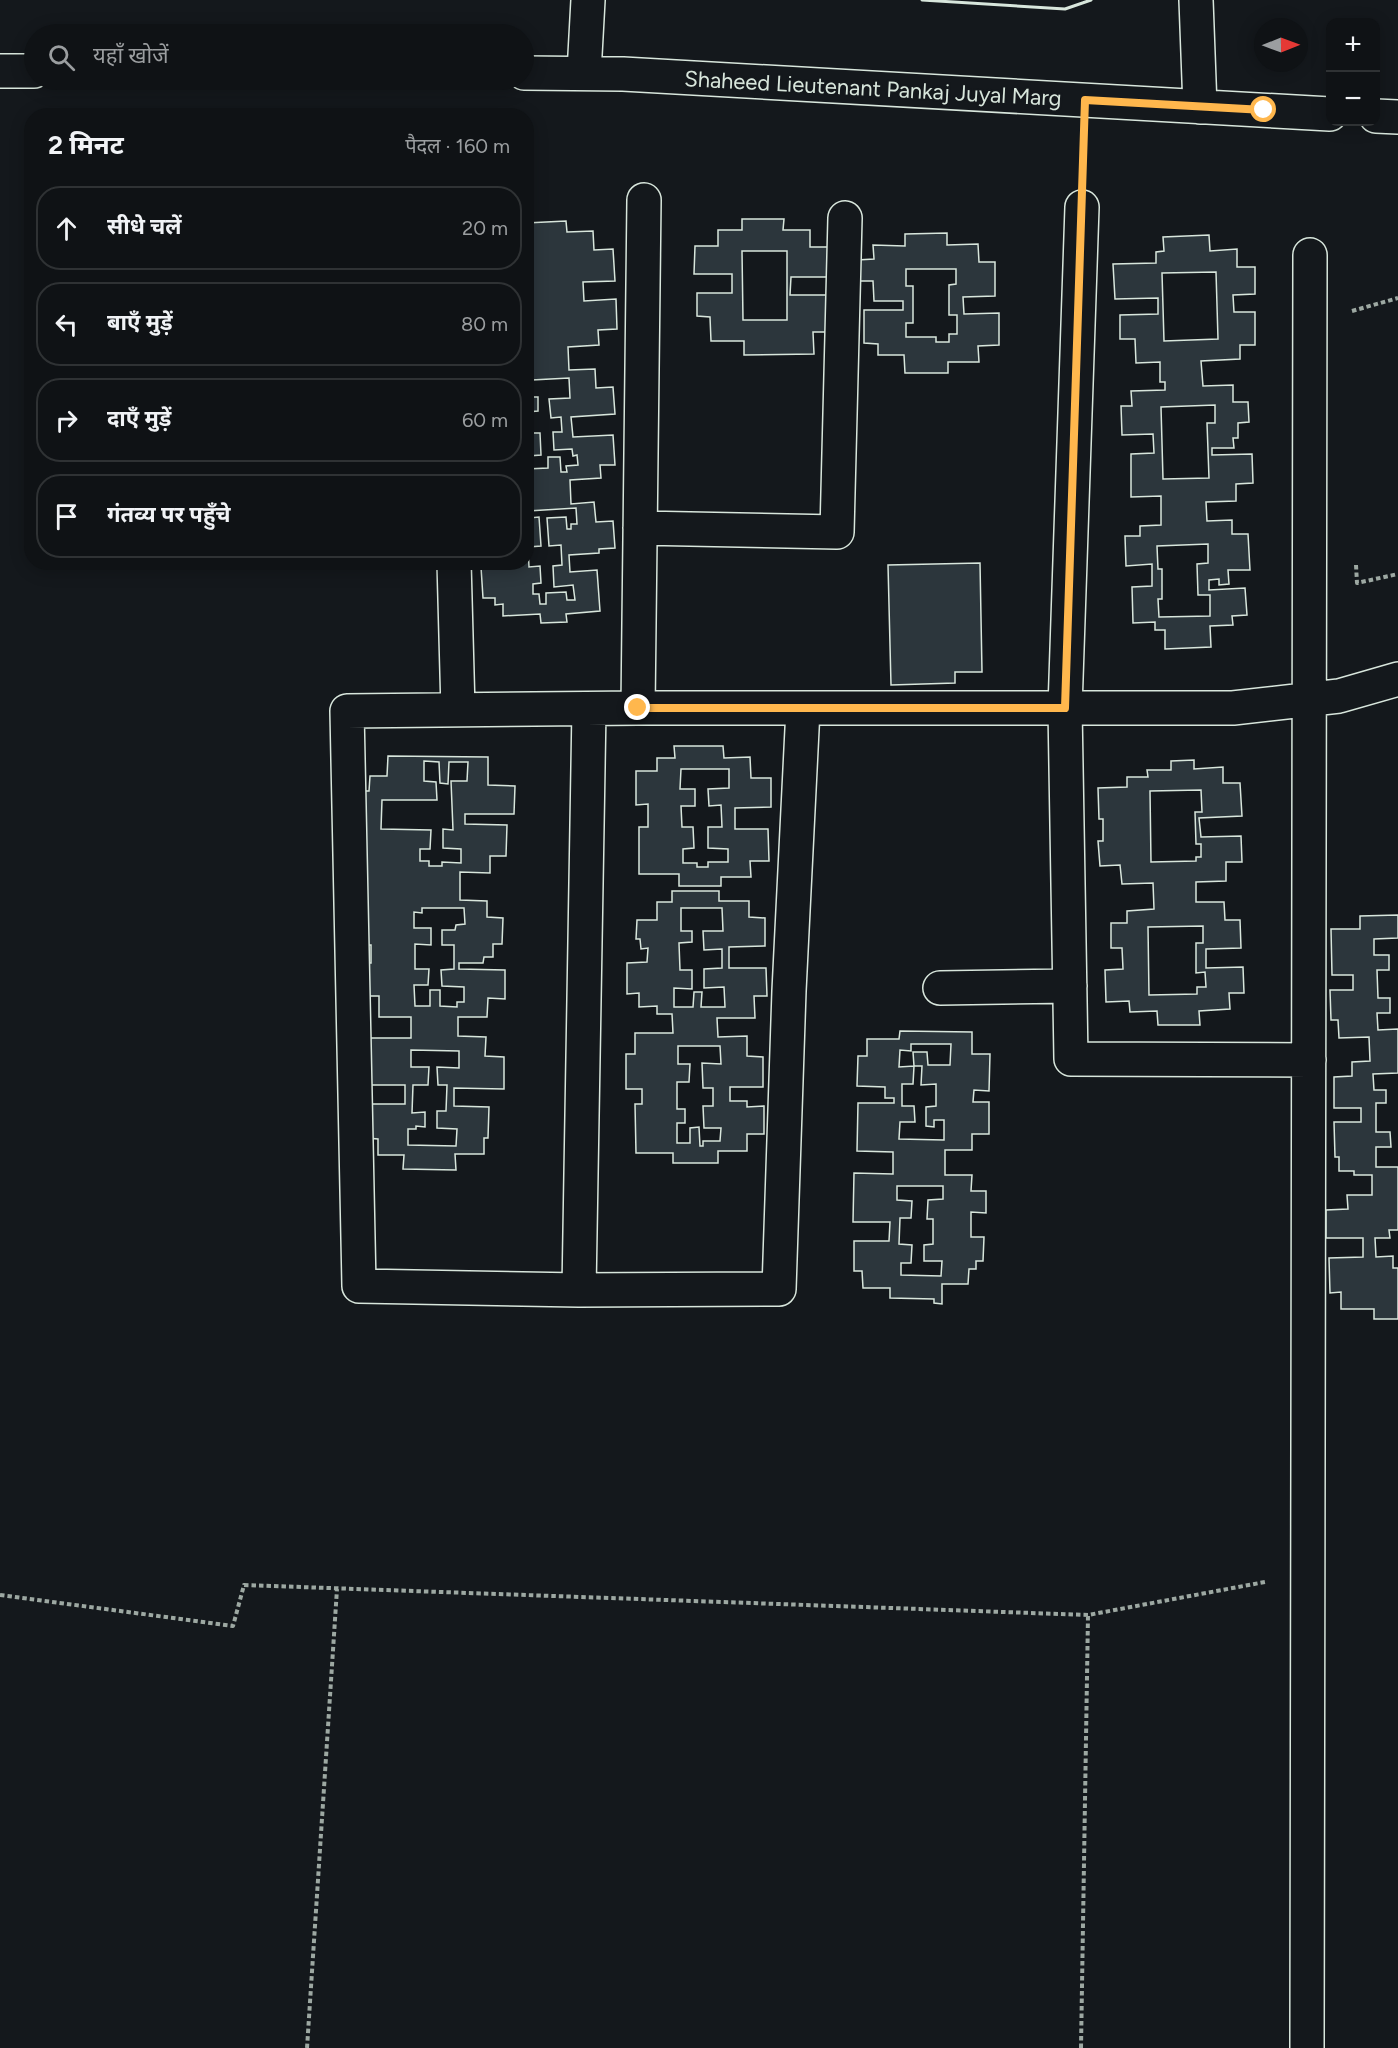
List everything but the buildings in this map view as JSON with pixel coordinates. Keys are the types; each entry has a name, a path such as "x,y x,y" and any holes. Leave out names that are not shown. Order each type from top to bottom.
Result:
{"street":[{"path":"585,73 588,0"},
{"path":"1196,0 1200,107"},
{"path":"0,71 24,71"},
{"name":"Shaheed Lieutenant Pankaj Juyal Marg","path":"534,73 585,73 1326,114"},
{"path":"1380,116 1398,117"},
{"path":"638,708 644,200"},
{"path":"1082,207 1065,708 1071,1059 1309,1060"},
{"path":"640,528 837,532 845,218"},
{"path":"1307,2048 1310,255"},
{"path":"454,570 458,710"},
{"path":"803,709 790,979 779,1289 579,1290 359,1286 347,711 638,708 1233,708 1339,696 1398,679"},
{"path":"579,1290 589,709"},
{"path":"940,988 1070,986"}],"path":[{"path":"1082,207 1085,100"},
{"path":"0,1595 233,1626 244,1585 1088,1616 1308,1574"},
{"path":"307,2048 337,1589"},
{"path":"1081,2048 1088,1616"}],"wall":[{"path":"922,0 1065,9 1091,0"}],"route":[{"path":"638,708 1065,708 1085,100 1264,110"}]}
